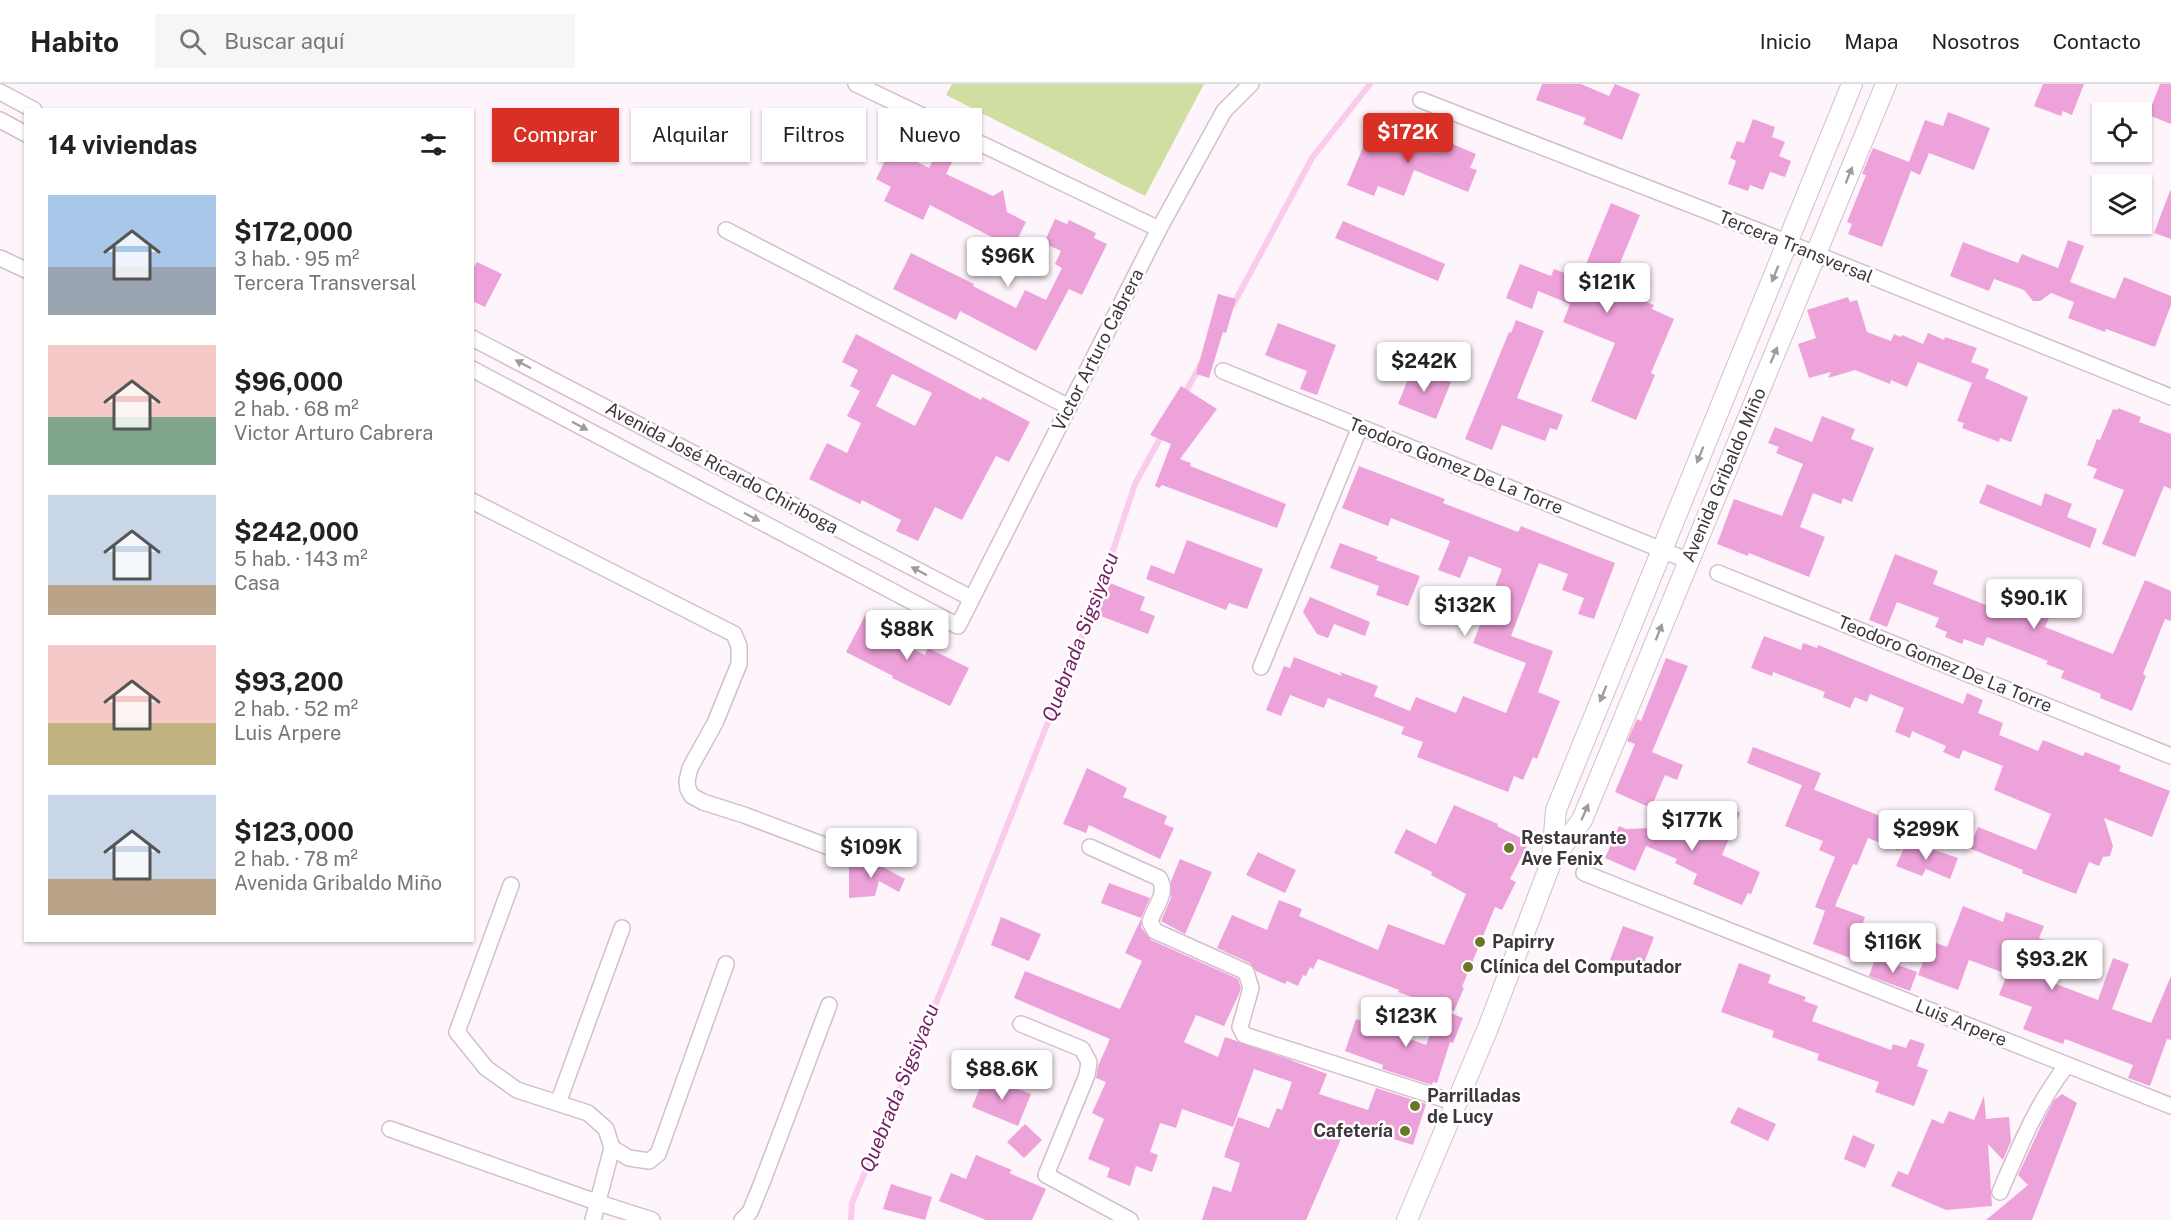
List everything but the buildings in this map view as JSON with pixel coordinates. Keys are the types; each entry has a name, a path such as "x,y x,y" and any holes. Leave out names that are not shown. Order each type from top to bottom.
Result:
{"street":[{"path":"856,84 1159,229"},
{"name":"Victor Arturo Cabrera","path":"958,626 1159,229 1224,111 1251,84"},
{"name":"Avenida Gribaldo Miño","path":"1552,860 1556,810 1852,84"},
{"name":"Avenida Gribaldo Miño","path":"1407,1220 1488,1028 1552,860 1582,820 1886,84"},
{"path":"0,92 30,108"},
{"name":"Tercera Transversal","path":"1420,100 1816,254 2171,397"},
{"path":"0,120 24,133"},
{"path":"726,230 1069,407"},
{"path":"0,258 24,269"},
{"name":"Avenida José Ricardo Chiriboga","path":"474,339 971,598"},
{"name":"Avenida José Ricardo Chiriboga","path":"474,370 958,626"},
{"name":"Teodoro Gomez De La Torre","path":"1223,372 1689,561"},
{"path":"547,409 559,383"},
{"path":"1261,667 1360,427"},
{"path":"474,502 734,634 740,646 739,664 715,723 690,768 688,789 693,796 703,802 830,847"},
{"name":"Teodoro Gomez De La Torre","path":"1718,573 2171,756"},
{"path":"1090,847 1159,878 1163,892 1150,922 1155,931 1245,972 1251,988 1240,1027 1244,1035 1456,1104"},
{"name":"Luis Arpere","path":"1584,873 2171,1106"},
{"path":"511,885 457,1032 486,1068 518,1090 588,1113 606,1129 612,1148 593,1220"},
{"path":"558,1103 622,928"},
{"path":"612,1148 629,1158 649,1161 658,1154 726,964"},
{"path":"742,1220 750,1212 763,1180 829,1005"},
{"path":"1021,1024 1082,1049 1089,1062 1087,1075 1046,1175 1130,1220"},
{"path":"2000,1192 2052,1083 2067,1065"},
{"path":"390,1129 652,1220"}],"green space":[{"path":"952,84 1204,84 1145,196 982,113 982,108 972,108 946,95"}],"waterway":[{"name":"Quebrada Sigsiyacu","path":"1233,305 1312,158 1370,84"},
{"name":"Quebrada Sigsiyacu","path":"1184,395 1201,364"},
{"name":"Quebrada Sigsiyacu","path":"851,1220 852,1203 958,950 1099,593 1135,484 1163,433"}],"place":[{"name":"Restaurante Ave Fenix","path":"1509,848"},
{"name":"Papirry","path":"1480,942"},
{"name":"Clínica del Computador","path":"1468,967"},
{"name":"Parrilladas de Lucy","path":"1415,1106"},
{"name":"Cafetería","path":"1405,1131"}]}
